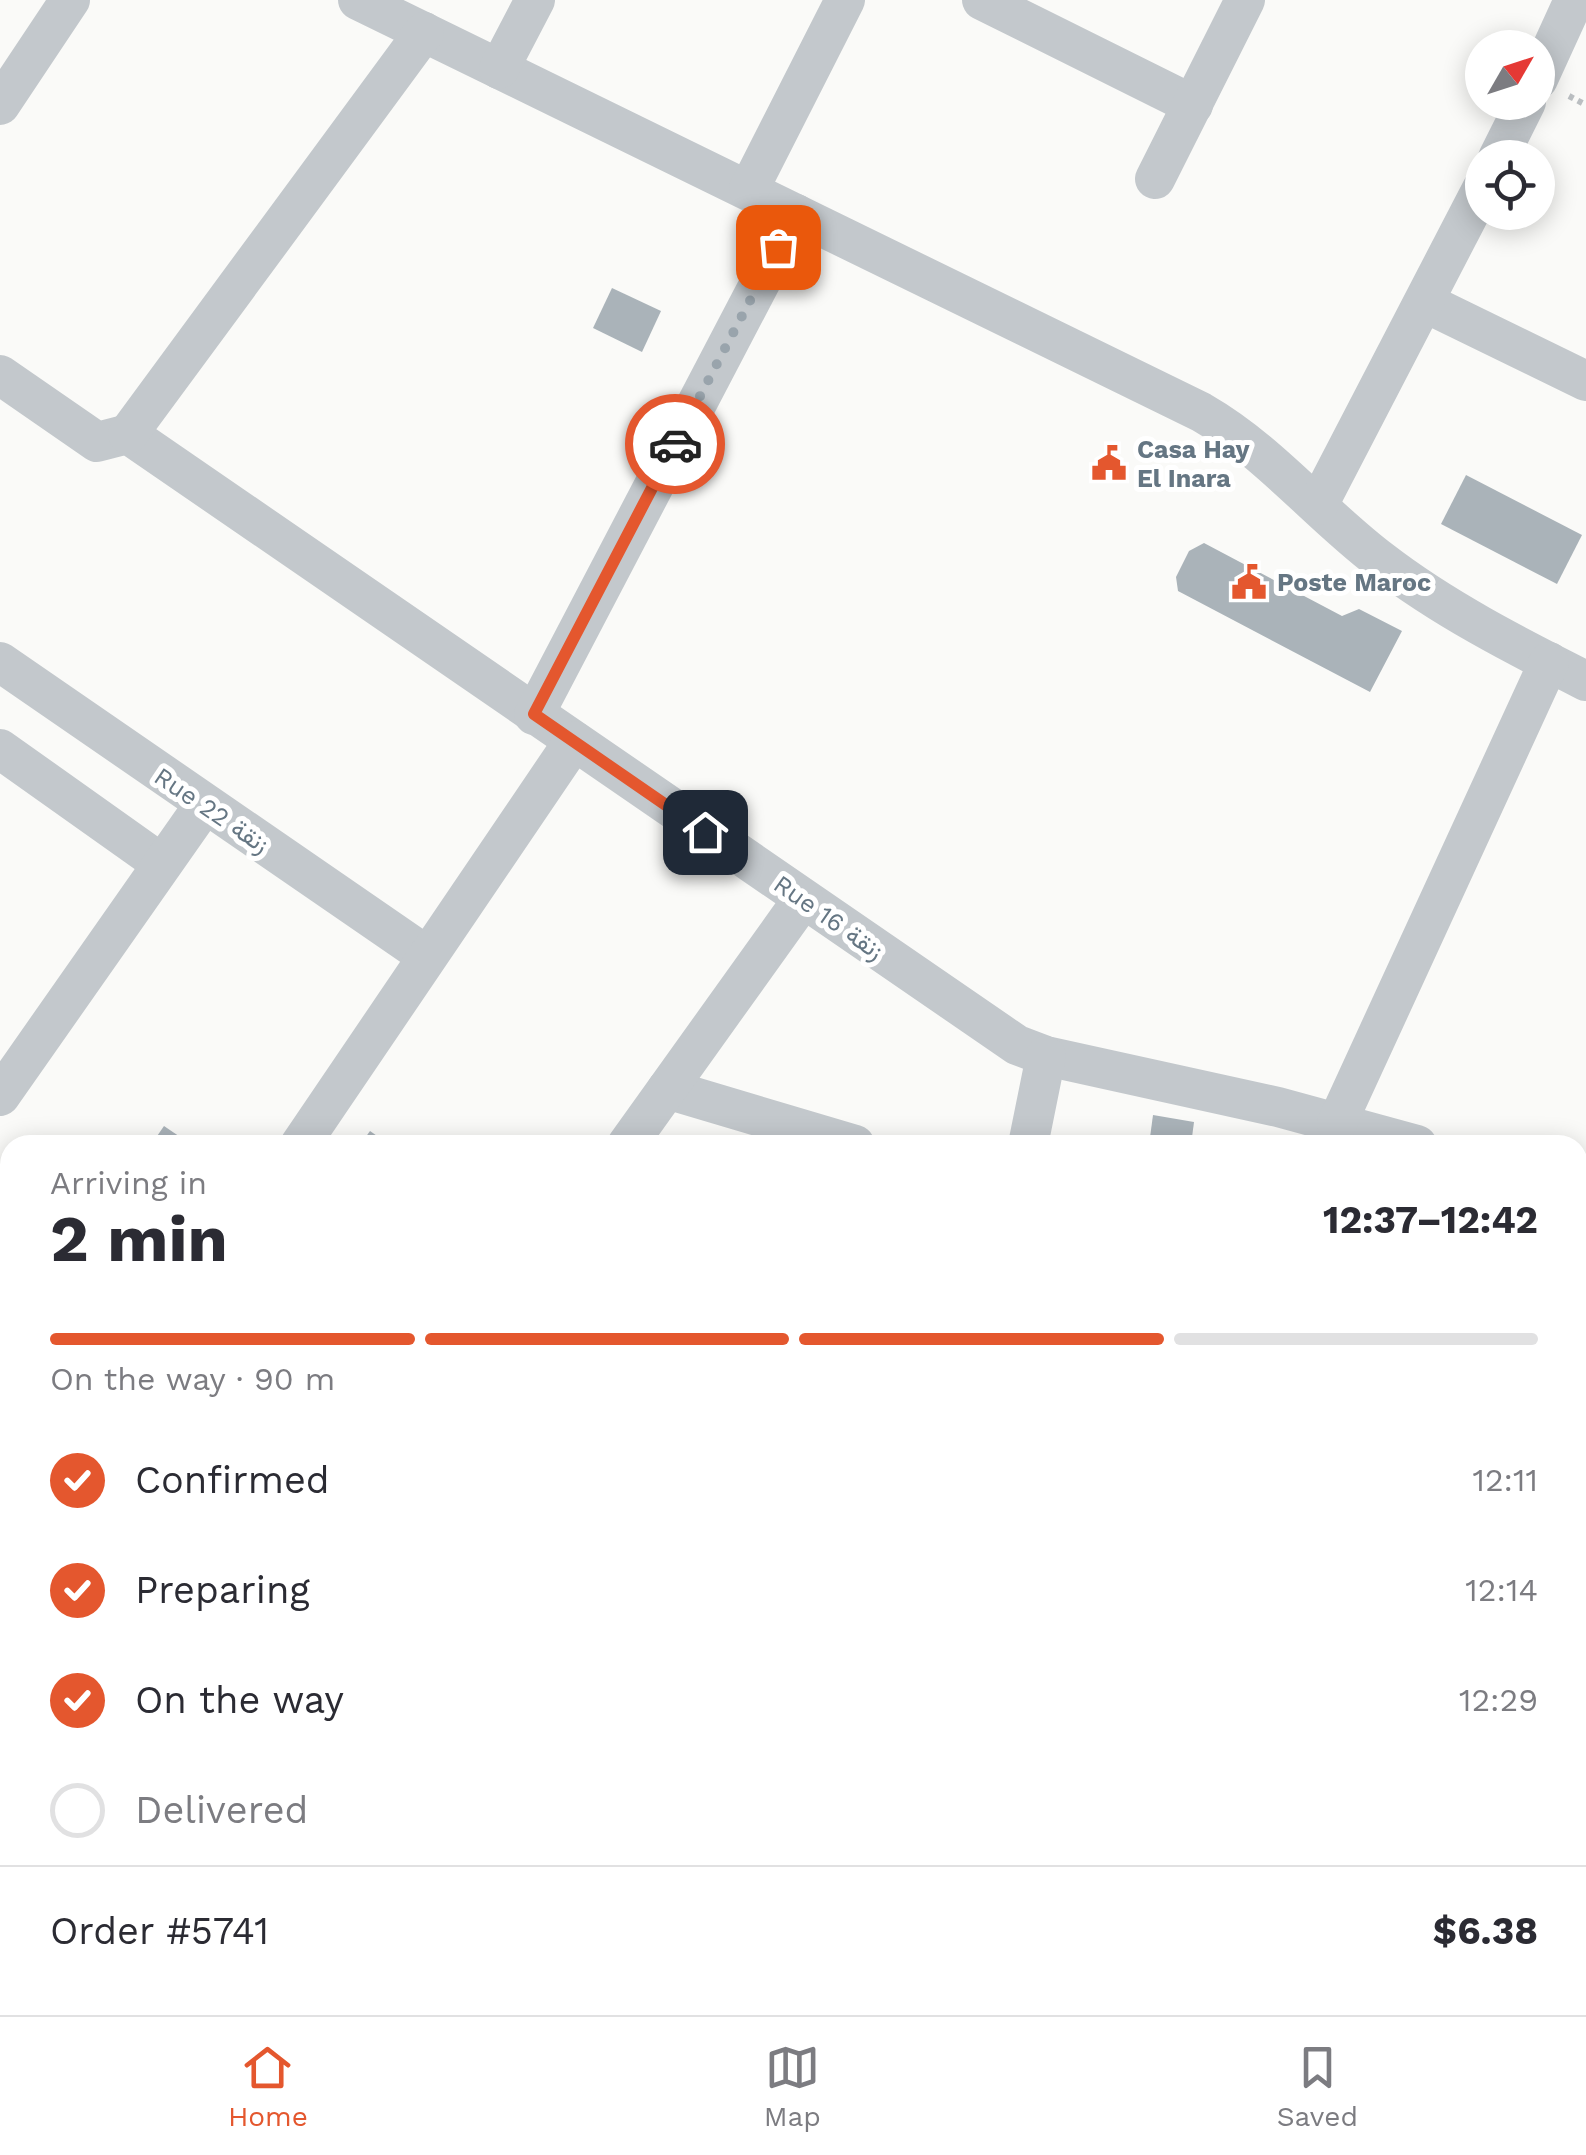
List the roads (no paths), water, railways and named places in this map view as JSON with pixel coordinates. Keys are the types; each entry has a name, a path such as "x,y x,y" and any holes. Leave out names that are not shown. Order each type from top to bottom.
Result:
{"street":[{"path":"0,105 70,0"},
{"path":"358,0 1201,412 1264,456 1401,575 1586,682"},
{"path":"499,69 535,0"},
{"path":"749,189 845,0"},
{"path":"982,0 1193,105"},
{"path":"1155,179 1245,0"},
{"path":"1555,42 1574,0"},
{"path":"0,375 97,442 128,434 424,32"},
{"path":"534,714 796,214"},
{"path":"1318,504 1465,224"},
{"path":"1426,303 1586,381"},
{"name":"Rue 16 زنقة","path":"128,434 969,1015 1018,1045 1046,1056 1383,1135"},
{"name":"Rue 22 زنقة","path":"0,662 426,956"},
{"path":"1337,1122 1549,662"},
{"path":"307,1135 574,741"},
{"path":"0,749 162,864"},
{"path":"0,1096 204,805"},
{"path":"633,1135 803,899"},
{"path":"1030,1135 1046,1056"},
{"path":"667,1089 821,1135"}],"place":[{"name":"Casa Hay El Inara","path":"1109,463"},
{"name":"Poste Maroc","path":"1249,582"}]}
